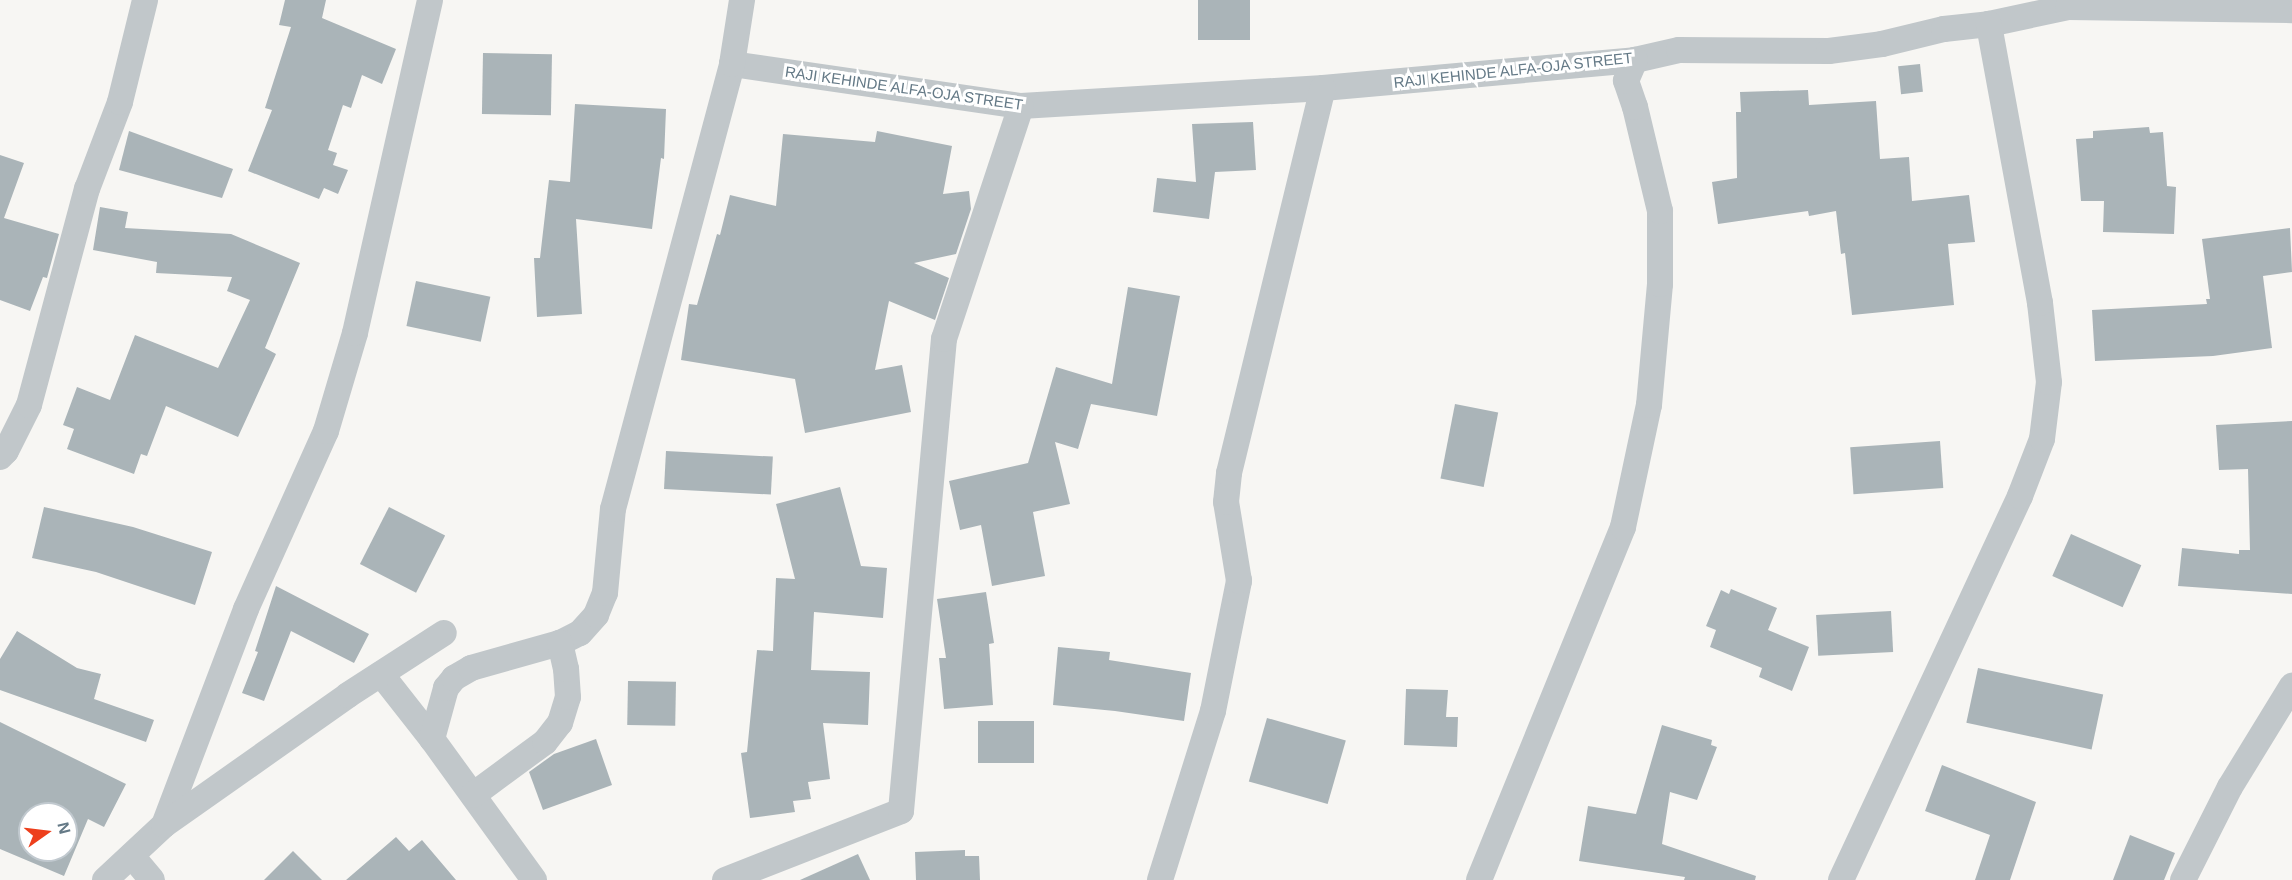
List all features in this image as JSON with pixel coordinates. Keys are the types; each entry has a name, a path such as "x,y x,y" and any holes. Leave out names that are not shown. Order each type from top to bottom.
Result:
{"street":[{"path":"0,457 6,451 29,405 87,189 120,102 145,0"},
{"path":"164,825 246,609 326,431 355,333 430,0"},
{"path":"432,740 447,688 454,678 471,668 560,643 580,633 596,615 605,593 613,509 732,64 742,0"},
{"name":"RAJI KEHINDE ALFA-OJA STREET","path":"732,64 1022,106 1323,88 1635,60 1679,50 1830,51 1882,44 1944,29 1989,24 2068,7 2292,10"},
{"path":"1841,880 2020,496 2042,439 2049,382 2040,303 1989,24"},
{"path":"1479,880 1623,527 1648,405 1660,284 1660,211 1635,107 1626,81 1635,60"},
{"path":"1161,880 1215,700 1239,581 1226,502 1229,473 1323,88"},
{"path":"725,880 901,811 944,339 1022,106"},
{"path":"105,880 164,825 381,674 444,633"},
{"path":"473,795 545,742 560,723 568,697 566,669 560,643"},
{"path":"381,674 534,880"},
{"path":"2183,880 2230,787 2292,686"},
{"path":"132,856 152,880"}],"building":[{"path":"285,0 326,0 322,18 396,49 382,84 362,75 351,108 343,105 328,150 337,153 333,165 348,170 338,194 324,188 319,199 248,171 272,110 265,108 291,27 279,25"},
{"path":"1198,0 1250,0 1250,40 1198,40"},
{"path":"483,53 552,54 551,115 482,114"},
{"path":"1920,64 1923,92 1901,94 1898,66"},
{"path":"1808,90 1809,105 1876,101 1880,159 1909,157 1912,201 1969,195 1975,242 1948,244 1954,305 1852,315 1845,253 1841,254 1836,211 1809,216 1808,211 1718,224 1712,182 1737,178 1736,112 1741,112 1740,92"},
{"path":"575,104 666,109 664,159 661,158 652,229 576,219 582,314 537,317 534,258 540,258 549,180 570,182"},
{"path":"1253,122 1256,170 1215,172 1209,219 1153,212 1157,178 1196,182 1192,124"},
{"path":"2149,127 2150,133 2163,132 2167,186 2176,187 2174,234 2103,232 2104,201 2081,201 2076,139 2093,138 2093,131"},
{"path":"129,131 233,169 222,198 119,170"},
{"path":"877,131 952,146 943,194 969,191 971,209 956,254 914,263 949,278 935,320 889,301 875,370 902,365 911,412 805,433 795,379 681,360 689,304 697,305 717,234 720,235 730,195 776,206 783,134 875,142"},
{"path":"0,155 24,163 4,218 59,234 47,278 43,277 30,311 0,300"},
{"path":"100,207 128,212 125,228 231,234 300,263 265,348 276,354 238,437 166,406 147,456 141,454 134,474 67,449 74,429 63,425 77,387 110,400 135,335 218,368 250,300 227,291 232,277 156,273 157,262 93,250"},
{"path":"2290,228 2292,272 2263,276 2272,348 2213,356 2095,361 2092,310 2207,304 2206,299 2210,299 2202,239"},
{"path":"416,281 490,297 481,342 406,326"},
{"path":"1128,287 1180,296 1157,416 1091,404 1078,449 1055,442 1070,504 1033,512 1045,576 992,586 981,525 960,530 949,481 1028,463 1056,367 1112,384"},
{"path":"1455,404 1498,412 1484,487 1440,479"},
{"path":"2292,421 2292,594 2178,586 2182,548 2239,554 2239,550 2250,550 2248,469 2219,470 2216,425"},
{"path":"1940,441 1943,488 1853,494 1850,447"},
{"path":"666,451 773,457 771,495 664,489"},
{"path":"840,487 861,566 887,568 883,618 814,612 811,670 870,672 868,725 823,723 830,779 808,782 811,799 793,801 795,812 750,818 741,753 747,752 757,650 773,651 776,578 795,579 776,504"},
{"path":"44,507 133,527 212,552 195,605 96,572 32,558"},
{"path":"389,507 445,536 416,593 360,564"},
{"path":"2071,534 2141,565 2123,607 2052,576"},
{"path":"276,586 369,634 354,663 291,631 264,701 242,693 258,652 255,651"},
{"path":"1731,589 1777,608 1768,630 1809,647 1792,691 1759,677 1762,668 1710,647 1716,630 1706,626 1721,590 1729,594"},
{"path":"986,592 994,643 989,644 993,705 944,709 939,658 946,658 937,599"},
{"path":"1891,611 1893,652 1818,656 1816,615"},
{"path":"17,631 77,668 101,674 94,699 154,720 146,742 0,690 0,659"},
{"path":"1058,647 1110,652 1109,660 1191,673 1184,721 1053,705"},
{"path":"1978,668 2103,695 2092,749 1966,723"},
{"path":"628,681 676,682 675,726 627,725"},
{"path":"1406,689 1448,690 1446,717 1458,717 1457,747 1404,745"},
{"path":"1267,718 1346,741 1328,804 1249,781"},
{"path":"978,721 1034,721 1034,763 978,763"},
{"path":"0,722 126,784 104,827 88,819 78,843 78,802 18,802 18,857 0,849"},
{"path":"1662,725 1712,740 1711,745 1717,747 1697,800 1670,792 1662,844 1756,876 1755,880 1684,880 1685,877 1579,861 1588,806 1636,814"},
{"path":"596,739 612,785 543,810 529,772 554,754"},
{"path":"1942,765 2036,802 2010,880 1975,880 1990,835 1925,811"},
{"path":"2130,835 2175,853 2164,880 2113,880"},
{"path":"396,837 409,851 422,840 456,880 346,880"},
{"path":"965,850 965,856 979,856 980,880 916,880 915,852"},
{"path":"293,851 322,880 264,880"},
{"path":"858,854 870,880 800,880"},
{"path":"31,862 70,862 64,876"}]}
